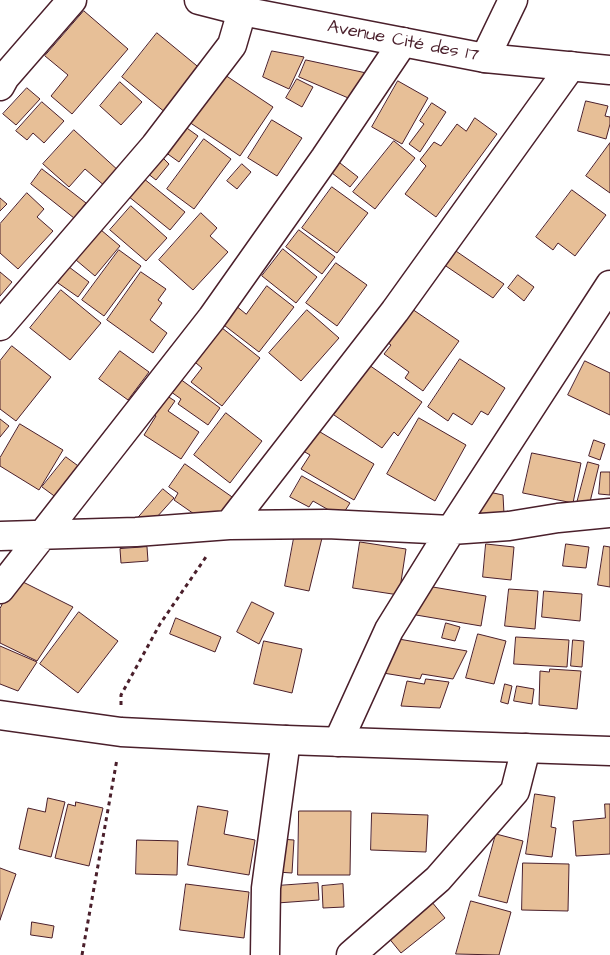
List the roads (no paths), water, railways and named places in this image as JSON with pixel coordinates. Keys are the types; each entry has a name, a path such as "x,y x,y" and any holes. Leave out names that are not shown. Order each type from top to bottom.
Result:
{"street":[{"path":"0,86 72,0"},
{"name":"Avenue Cité des 17","path":"199,0 242,11 485,58 610,70"},
{"path":"485,58 513,0"},
{"path":"0,326 155,146 232,46 242,11"},
{"path":"0,589 212,318 325,158 403,42"},
{"path":"229,525 395,311 572,66"},
{"path":"338,742 390,630 451,530 610,285"},
{"path":"0,536 136,532 229,525 327,524 451,530 508,526 558,518 610,513"},
{"path":"0,715 121,732 286,740 610,751"},
{"path":"265,955 266,888 286,740"},
{"path":"351,955 438,879 515,791 526,748"}]}
